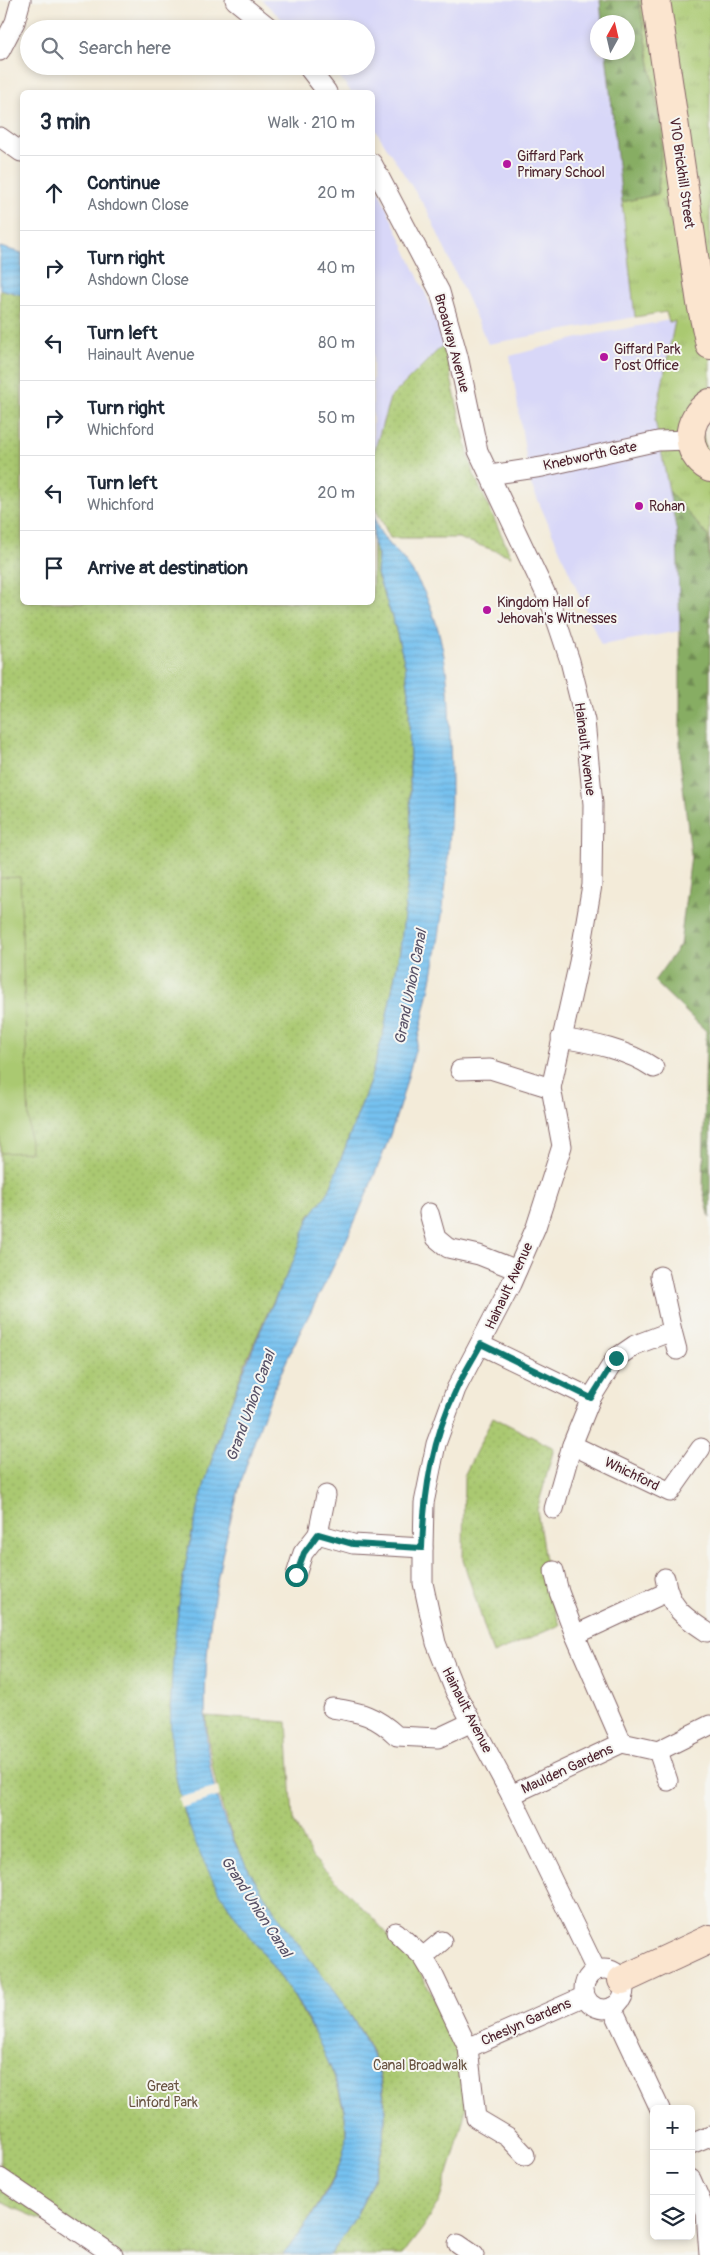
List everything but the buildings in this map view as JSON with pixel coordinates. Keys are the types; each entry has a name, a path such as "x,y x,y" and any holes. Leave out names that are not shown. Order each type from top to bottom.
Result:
{"street":[{"path":"0,51 15,22 21,0"},
{"path":"235,0 260,20"},
{"name":"V10 Brickhill Street","path":"656,0 701,303 710,345"},
{"path":"314,75 325,90"},
{"path":"0,137 20,151"},
{"name":"Broadway Avenue","path":"375,169 440,292 458,356 478,452 490,475"},
{"path":"710,403 702,408 694,418 690,429 690,440 694,453 702,463 710,468"},
{"name":"Knebworth Gate","path":"490,475 542,467 658,441 690,440"},
{"name":"Hainault Avenue","path":"490,475 552,607 570,661 585,721 592,804 592,885 579,962 551,1088 562,1146 536,1227 481,1344 456,1389 436,1444 424,1503 423,1583 436,1643 455,1691 511,1795 596,1970"},
{"path":"561,1038 581,1041 640,1058 654,1068"},
{"path":"460,1070 490,1069 551,1088"},
{"path":"429,1213 436,1238 448,1248 479,1255 517,1270"},
{"path":"660,1276 677,1350"},
{"path":"554,1509 572,1445 591,1398 616,1358 635,1345 672,1331"},
{"path":"481,1344 591,1398"},
{"name":"Whichford","path":"572,1445 670,1492 701,1448"},
{"path":"296,1575 304,1553 318,1534 326,1495"},
{"path":"318,1534 353,1544 422,1548"},
{"name":"Maulden Gardens","path":"554,1571 559,1592 575,1635 622,1744"},
{"path":"575,1635 666,1585 680,1614 707,1632"},
{"path":"332,1708 361,1712 383,1722 397,1736 438,1738 472,1722"},
{"path":"668,1781 658,1751 710,1725"},
{"name":"Maulden Gardens","path":"511,1795 622,1744 658,1751"},
{"name":"Cheslyn Gardens","path":"396,1932 423,1957 468,2048 476,2118 508,2137 525,2155"},
{"path":"622,1980 710,1939"},
{"path":"423,1957 442,1941"},
{"path":"608,1969 614,1971 622,1980 624,1986 621,1999 612,2007 599,2008 588,2002 585,1996 586,1978 596,1970 608,1969"},
{"name":"Cheslyn Gardens","path":"468,2048 585,1996"},
{"path":"612,2007 658,2105"},
{"path":"695,2142 710,2136"},
{"path":"0,2178 113,2255"},
{"path":"695,2188 706,2213 709,2255"},
{"path":"458,2244 474,2255"}],"shaded area":[{"name":"Giffard Park Primary School","path":"262,0 600,0 601,15 590,15 590,60 607,60 635,317 488,344 427,210 375,129 375,90 350,90 337,75 375,75 375,20 283,20"},
{"path":"375,182 447,341 390,397 375,452"},
{"path":"675,319 655,420 677,533 680,631 601,645 530,482 510,356 586,336"}],"green space":[{"path":"600,0 639,0 662,134 658,194 622,202 607,60 635,60 635,15 601,15"},
{"path":"639,0 710,0 710,403 698,413 710,468 710,574 708,536 669,491 655,420 675,321 669,322 666,312 635,317 622,202 658,194 662,134","holes":["661,200 677,226 681,262 673,226"]},
{"name":"Great Linford Park","path":"0,289 20,294 20,605 375,605 375,548 378,555 377,574 394,623 405,665 409,692 411,855 400,950 383,1035 369,1084 329,1191 320,1205 310,1215 296,1256 246,1361 215,1447 191,1537 182,1583 170,1706 173,1760 186,1818 227,1904 291,1992 321,2044 338,2087 345,2116 346,2143 339,2167 317,2207 284,2255 113,2255 90,2240 0,2202"},
{"path":"447,341 451,378 472,470 511,556 458,538 390,538 375,507 375,449 390,398"},
{"path":"669,491 708,536 710,574 710,1218 703,1190 706,1031 654,981 680,945 691,855 680,760 680,631 677,533"},
{"path":"20,877 30,1152 0,1153 0,878"},
{"path":"493,1417 554,1448 537,1510 551,1599 560,1625 493,1654 463,1560 464,1476"},
{"name":"Canal Broadwalk","path":"206,1716 287,1722 293,1820 312,1857 370,1915 417,1966 461,2051 467,2105 454,2154 440,2199 423,2228 402,2255 330,2255 358,2211 378,2165 383,2141 385,2116 383,2091 377,2065 360,2029 276,1913 260,1888 233,1837 215,1779"}],"water":[{"path":"0,247 20,252 20,294 0,289"},
{"name":"Grand Union Canal","path":"375,520 385,538 418,580 433,612 444,658 448,693 451,781 448,861 444,901 423,1019 388,1140 347,1238 299,1335 266,1410 234,1505 213,1603 206,1679 206,1725 211,1770 215,1792 231,1834 240,1854 263,1893 356,2024 370,2049 382,2088 385,2114 378,2164 370,2188 345,2234 330,2255 284,2255 329,2188 342,2158 346,2135 343,2106 332,2071 307,2019 289,1989 227,1904 211,1877 198,1848 186,1818 175,1771 171,1739 171,1692 178,1608 187,1556 213,1455 249,1357 295,1257 309,1219 329,1191 369,1084 383,1035 400,950 411,855 409,692 405,665 394,623 377,574 378,555 375,548"}],"pier":[{"path":"218,1787 220,1796 181,1808 178,1798"}],"place":[{"name":"Giffard Park Primary School","path":"507,164"},
{"name":"Giffard Park Post Office","path":"604,357"},
{"name":"Rohan","path":"639,506"},
{"name":"Kingdom Hall of Jehovah's Witnesses","path":"487,610"}],"route":[{"path":"296,1575 304,1553 318,1534 353,1544 422,1548 424,1503 436,1444 456,1389 481,1344 591,1398 616,1358"}]}
